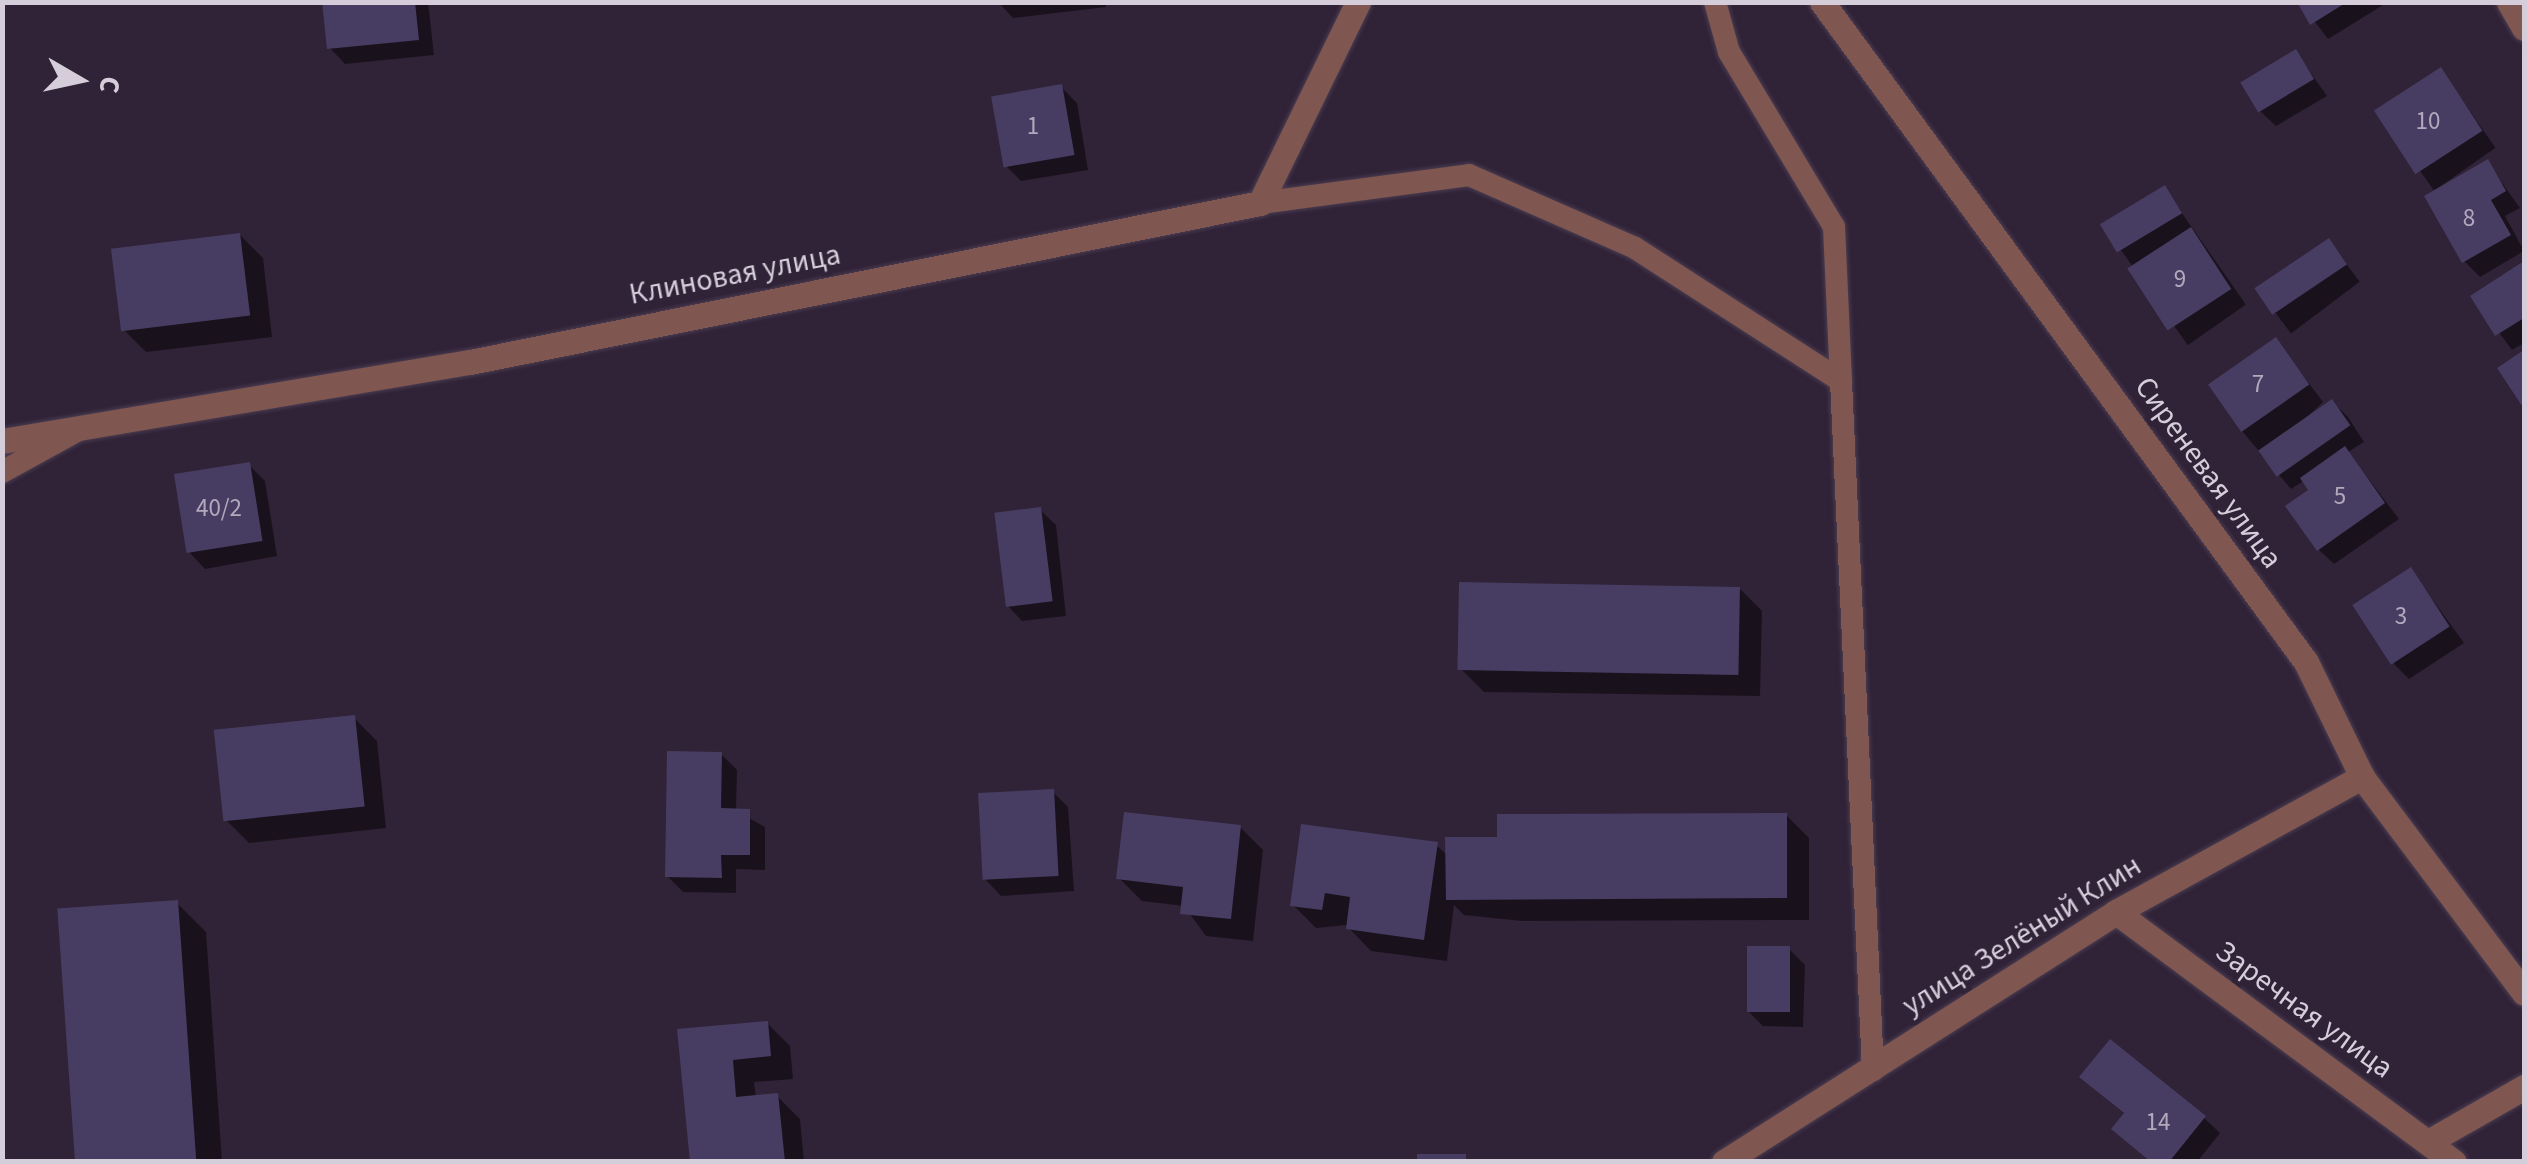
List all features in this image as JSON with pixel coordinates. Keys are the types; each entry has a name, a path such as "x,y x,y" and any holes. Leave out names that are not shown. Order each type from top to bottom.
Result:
{"street":[{"path":"1260,203 1358,2"},
{"name":"Сиреневая улица","path":"1822,2 2306,662 2362,776 2524,993"},
{"path":"2509,2 2524,28"},
{"name":"Клиновая улица","path":"2,441 78,431 1260,203"},
{"name":"улица Зелёный Клин","path":"1724,1162 2116,912 2362,776"},
{"name":"Заречная улица","path":"2116,912 2454,1162"},
{"path":"2428,1142 2524,1086"}],"lane":[{"path":"1715,2 1729,52 1834,226 1873,1070"},
{"path":"1260,203 1470,176 1635,248 1841,381"},
{"path":"2,472 78,431"}],"building":[{"path":"322,2 415,2 419,40 327,49"},
{"path":"2297,2 2347,2 2310,25"},
{"path":"2296,49 2314,79 2258,112 2240,82"},
{"path":"2441,67 2482,131 2415,174 2374,111"},
{"path":"1062,84 1075,155 1004,167 991,97"},
{"path":"2488,159 2506,191 2491,200 2511,235 2462,263 2424,196"},
{"path":"2165,185 2182,213 2117,252 2100,224"},
{"path":"2191,227 2231,289 2168,330 2127,268"},
{"path":"240,233 250,315 121,331 111,249"},
{"path":"2329,238 2347,265 2272,315 2254,288"},
{"path":"2524,261 2524,318 2495,336 2470,296"},
{"path":"2276,337 2309,385 2241,432 2208,385"},
{"path":"2524,350 2524,409 2497,368"},
{"path":"2332,399 2350,425 2277,477 2258,451"},
{"path":"2345,446 2385,503 2317,551 2285,506 2308,490 2300,478"},
{"path":"250,462 263,541 186,553 174,474"},
{"path":"1041,507 1053,601 1006,607 994,513"},
{"path":"2411,567 2450,627 2391,665 2352,605"},
{"path":"1459,582 1740,587 1738,675 1457,670"},
{"path":"355,715 365,806 223,821 214,730"},
{"path":"667,751 722,752 721,808 750,809 750,855 721,855 722,878 665,877"},
{"path":"1054,789 1059,876 983,880 978,793"},
{"path":"1124,812 1241,825 1231,919 1180,914 1183,887 1116,879"},
{"path":"1787,813 1787,898 1446,900 1445,837 1497,837 1497,814"},
{"path":"1301,824 1438,842 1424,940 1346,929 1350,897 1325,893 1322,910 1290,906"},
{"path":"178,900 196,1162 75,1162 57,908"},
{"path":"1747,946 1790,946 1790,1012 1747,1012"},
{"path":"768,1021 771,1056 733,1060 736,1097 778,1093 785,1162 690,1162 677,1029"},
{"path":"2110,1039 2206,1116 2169,1162 2151,1162 2111,1129 2124,1113 2079,1077"},
{"path":"1417,1154 1466,1154 1466,1162 1417,1162"}]}
